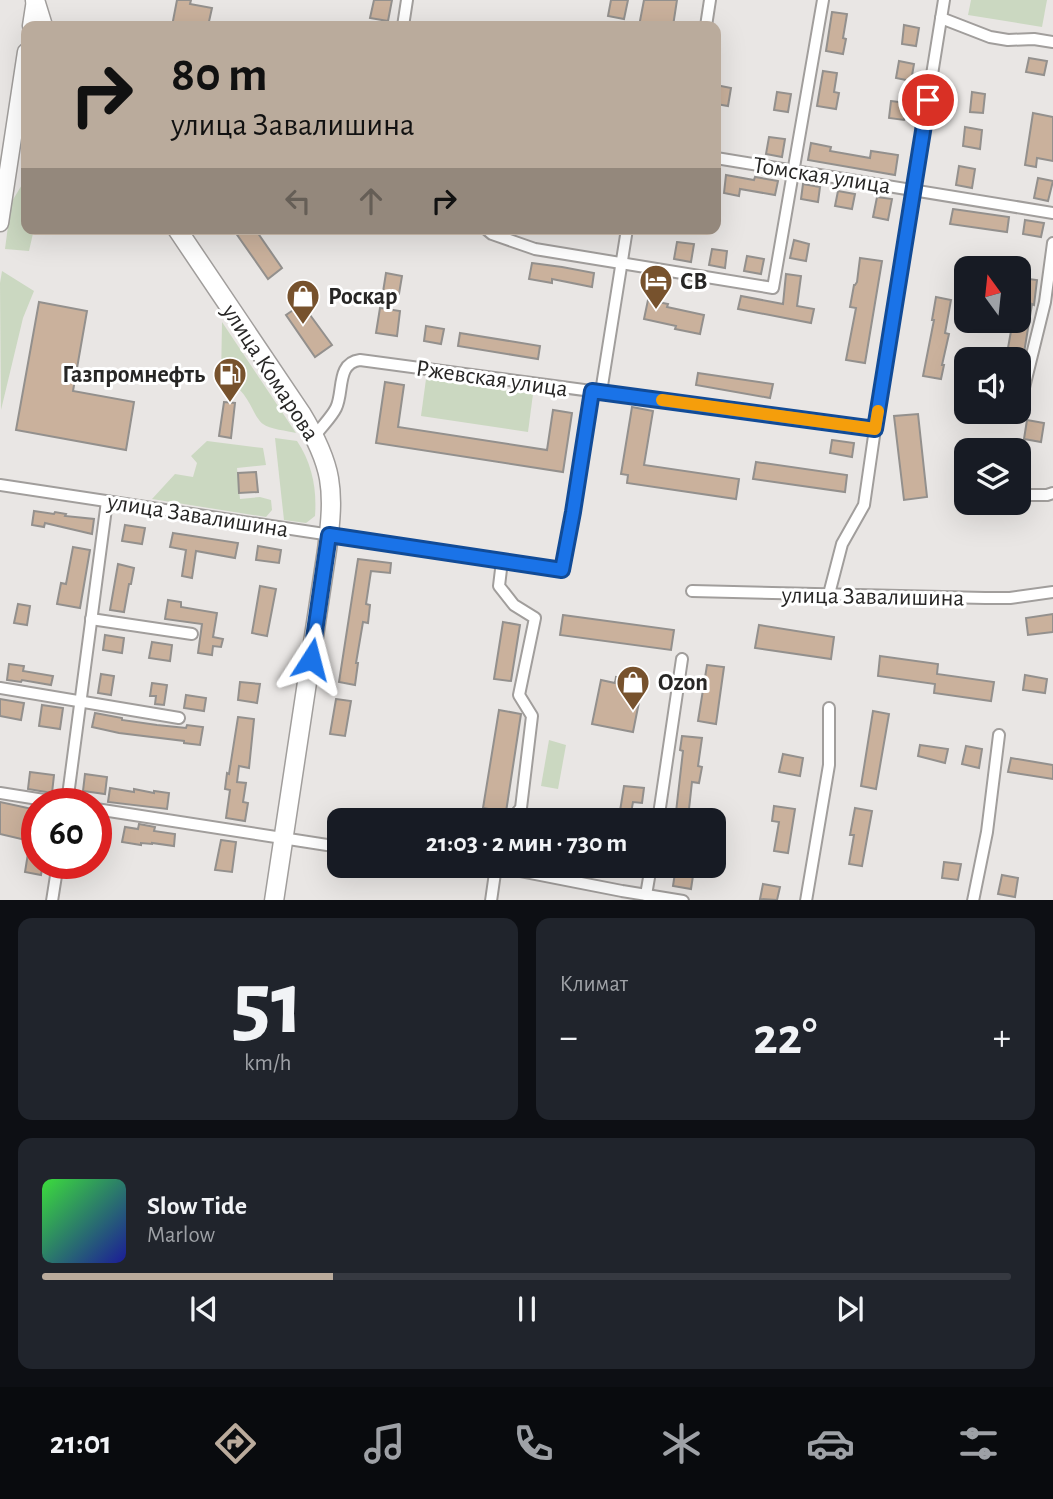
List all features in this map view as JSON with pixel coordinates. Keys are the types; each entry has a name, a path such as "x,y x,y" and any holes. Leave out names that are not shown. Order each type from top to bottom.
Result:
{"main road":[{"path":"31,21 35,0"},
{"path":"35,0 41,21"},
{"path":"0,223 21,85"},
{"path":"11,152 21,136"},
{"name":"улица Комарова","path":"181,235 315,436 327,464 331,483 329,535 274,900"}],"street":[{"path":"404,21 407,0"},
{"path":"707,21 710,0"},
{"path":"495,235 535,249 773,288 823,0"},
{"path":"829,594 842,544 864,505 944,0"},
{"path":"941,18 990,37 1053,42"},
{"name":"Томская улица","path":"721,159 1053,213"},
{"path":"597,392 626,235"},
{"path":"1031,367 1049,304 1053,243"},
{"name":"Ржевская улица","path":"315,436 337,407 346,366 359,360 875,429"},
{"name":"улица Завалишина","path":"0,485 562,570 597,392"},
{"path":"1031,495 1053,493"},
{"path":"67,788 107,501"},
{"path":"502,561 499,586 514,605 535,618 519,695 532,716 521,808"},
{"name":"улица Завалишина","path":"692,591 985,598 1010,598 1053,592"},
{"path":"91,619 191,634"},
{"path":"660,808 682,659"},
{"path":"0,688 179,718"},
{"path":"806,900 829,765 829,708"},
{"path":"973,900 987,832 999,734"},
{"path":"0,793 21,796"},
{"path":"112,811 327,845"},
{"path":"491,900 494,878"},
{"path":"558,878 677,900"},
{"path":"646,895 649,878"},
{"path":"52,900 55,879"}],"green space":[{"path":"971,0 1047,0 1042,27 968,15"},
{"path":"21,186 21,235 33,235 29,251 5,249 11,203"},
{"path":"2,271 34,291 23,318 1,410 0,283"},
{"path":"222,322 296,433 263,424 240,390 221,380"},
{"path":"426,379 533,394 528,432 421,416"},
{"path":"275,438 297,441 310,467 315,516 306,523 284,520"},
{"path":"207,441 263,448 266,465 237,468 240,499 260,497 271,500 272,510 266,517 152,499 175,474 193,477 197,463 191,456"},
{"path":"549,740 566,745 558,789 541,786"}],"building":[{"path":"177,0 191,0 190,4 212,8 209,21 173,21"},
{"path":"374,0 392,0 388,21 370,18"},
{"path":"611,0 628,0 624,19 608,16"},
{"path":"644,0 677,0 674,21 640,21"},
{"path":"832,12 847,14 843,54 826,51"},
{"path":"904,25 919,28 916,46 902,44"},
{"path":"1029,58 1047,61 1044,75 1026,72"},
{"path":"899,61 914,64 911,81 896,78"},
{"path":"823,71 837,73 834,92 839,93 836,109 817,106"},
{"path":"721,86 731,88 728,106 721,105"},
{"path":"777,92 791,94 788,112 774,110"},
{"path":"972,92 985,94 983,113 970,112"},
{"path":"891,101 907,103 904,120 889,118"},
{"path":"1033,113 1053,117 1053,161 1037,158 1036,167 1025,165"},
{"path":"965,127 982,130 980,149 963,146"},
{"path":"769,137 785,139 782,157 766,154"},
{"path":"811,143 831,147 830,151 870,158 871,151 898,155 895,175 808,160"},
{"path":"959,166 975,169 972,188 956,185"},
{"path":"726,175 778,181 775,195 740,189 739,196 724,193"},
{"path":"1038,178 1053,181 1048,201 1034,198"},
{"path":"803,184 820,187 818,202 801,199"},
{"path":"838,191 855,194 852,209 835,206"},
{"path":"877,197 892,199 888,220 873,217"},
{"path":"953,209 1009,217 1007,232 950,224"},
{"path":"1025,220 1044,223 1041,237 1023,234"},
{"path":"237,235 259,235 282,268 268,279"},
{"path":"794,240 809,244 806,261 790,258"},
{"path":"677,242 694,244 691,262 674,259"},
{"path":"712,249 727,251 725,268 709,265"},
{"path":"747,256 764,259 761,274 744,271"},
{"path":"860,258 882,261 865,363 846,360 856,308 850,307"},
{"path":"532,263 594,273 592,287 552,279 552,283 529,279"},
{"path":"386,273 402,276 399,294 383,292"},
{"path":"786,274 801,276 797,306 814,309 811,323 738,309 741,296 783,304"},
{"path":"1031,279 1037,280 1034,305 1032,304 1031,310"},
{"path":"936,297 951,300 945,333 949,334 941,379 923,376"},
{"path":"648,300 704,315 700,334 644,319"},
{"path":"39,302 87,311 73,391 134,402 126,450 16,430"},
{"path":"302,304 332,345 315,357 286,315"},
{"path":"380,308 400,311 397,336 376,333"},
{"path":"426,326 444,329 441,344 424,341"},
{"path":"460,333 540,346 538,359 458,346"},
{"path":"1011,333 1027,333 1025,347 1008,347"},
{"path":"698,373 773,384 770,398 696,385"},
{"path":"385,382 404,385 398,427 547,450 553,410 572,413 563,472 376,443"},
{"path":"224,402 235,403 231,438 219,436"},
{"path":"632,407 653,411 644,465 739,479 736,499 627,483 628,475 621,474"},
{"path":"918,414 927,497 904,500 894,416"},
{"path":"1031,421 1044,423 1041,442 1024,438 1026,424 1031,424"},
{"path":"832,440 854,443 852,457 830,453"},
{"path":"756,462 847,475 845,492 753,479"},
{"path":"256,472 258,492 239,493 238,473"},
{"path":"34,511 94,519 92,534 45,523 44,527 32,525"},
{"path":"125,525 145,528 142,544 122,541"},
{"path":"173,533 238,543 235,558 196,551 192,578 182,576 186,550 170,547"},
{"path":"258,546 281,550 279,563 256,560"},
{"path":"73,547 90,550 80,608 57,604 61,583 66,584"},
{"path":"358,559 391,563 390,573 371,571 366,604 370,605 368,623 363,622 355,685 339,682"},
{"path":"118,564 134,568 124,612 110,610"},
{"path":"260,586 276,589 267,636 252,633"},
{"path":"168,600 181,602 181,607 217,613 213,637 223,639 221,647 213,646 212,655 198,653 202,624 165,619"},
{"path":"18,604 30,606 27,625 14,623"},
{"path":"1053,614 1053,632 1028,635 1026,618"},
{"path":"563,615 674,630 671,650 560,635"},
{"path":"503,622 520,625 511,681 494,679"},
{"path":"759,625 834,637 831,659 755,648"},
{"path":"105,635 124,638 122,653 103,650"},
{"path":"152,642 172,645 170,661 149,658"},
{"path":"880,656 938,664 937,674 994,682 991,701 934,693 935,684 878,676"},
{"path":"9,664 24,666 23,671 53,676 51,685 7,680"},
{"path":"707,665 724,667 716,724 698,721"},
{"path":"101,674 114,676 111,695 98,693"},
{"path":"1025,675 1047,679 1045,693 1023,690"},
{"path":"616,677 643,682 633,732 592,724 601,680 615,683"},
{"path":"240,682 260,684 257,703 238,700"},
{"path":"152,683 167,685 164,705 155,704 156,696 150,696"},
{"path":"186,695 206,698 204,711 184,708"},
{"path":"0,699 24,703 21,720 0,716"},
{"path":"336,699 351,701 345,736 330,734"},
{"path":"42,705 63,708 60,729 39,726"},
{"path":"499,710 521,714 507,808 483,808"},
{"path":"873,711 889,714 876,789 861,786"},
{"path":"95,713 157,725 203,727 200,745 92,727"},
{"path":"238,717 254,719 249,768 239,766 237,782 246,783 243,802 248,803 245,821 226,818 230,790 225,789"},
{"path":"682,736 702,738 698,766 702,767 699,783 692,782 689,808 676,808 683,751 680,750"},
{"path":"920,745 948,749 945,763 918,756"},
{"path":"966,746 982,749 979,768 962,764"},
{"path":"783,754 803,758 800,776 779,772"},
{"path":"1011,758 1053,765 1053,779 1008,772"},
{"path":"30,772 54,775 53,788 28,788"},
{"path":"85,774 107,777 106,788 83,788"},
{"path":"624,786 644,788 642,803 633,802 632,808 620,808"},
{"path":"112,788 169,793 167,809 112,802"},
{"path":"0,802 21,807 21,839 0,834"},
{"path":"774,806 795,809 788,853 774,851 779,822 772,821"},
{"path":"855,808 872,811 862,866 849,864"},
{"path":"139,824 155,827 154,831 175,834 174,846 122,842 125,827 138,829"},
{"path":"221,840 236,842 232,872 215,870"},
{"path":"944,862 961,864 958,880 942,878"},
{"path":"1002,875 1018,878 1015,897 998,894"},
{"path":"674,878 693,878 691,889 673,886"},
{"path":"763,884 780,887 777,900 760,899"}],"slow traffic":[{"path":"662,400 875,429 878,411"}],"place":[{"name":"СВ","path":"656,311"},
{"name":"Роскар","path":"303,326"},
{"name":"Газпромнефть","path":"230,404"},
{"name":"Ozon","path":"633,712"}],"route":[{"path":"311,659 329,535 562,570 592,391 875,429 928,100"}]}
